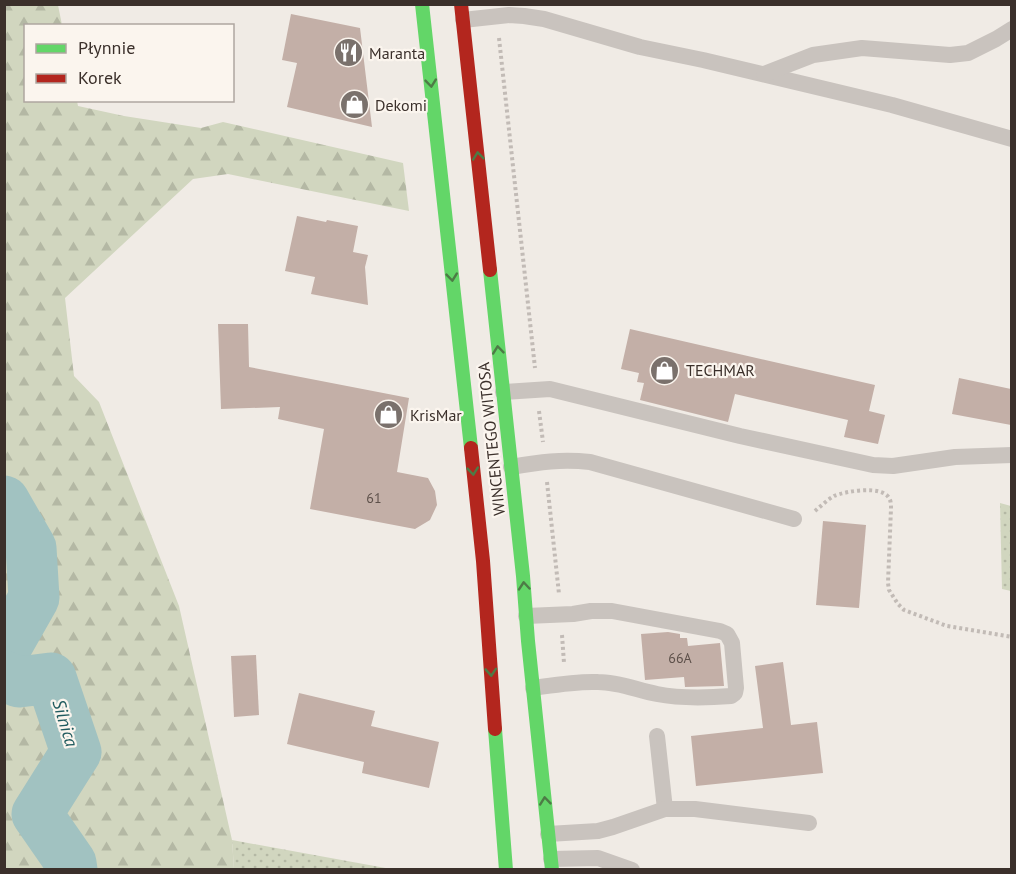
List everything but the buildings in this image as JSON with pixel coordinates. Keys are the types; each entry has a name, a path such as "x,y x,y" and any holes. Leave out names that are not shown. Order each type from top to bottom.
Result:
{"main road":[{"name":"WINCENTEGO WITOSA","path":"422,4 483,561 506,870"},
{"name":"WINCENTEGO WITOSA","path":"462,12 552,864"}],"lane":[{"path":"462,12 544,19 640,47 892,105 1011,139"},
{"path":"764,74 813,55 862,48 950,55 968,53 1011,29"},
{"path":"503,392 550,389 740,436 873,465 893,465 955,457 1011,455"},
{"path":"511,467 557,460 590,462 794,519"},
{"path":"526,616 612,611 720,631 727,634 732,643 736,688 735,693 731,696 700,698 658,694 615,683 580,682 533,688"},
{"path":"657,736 665,808"},
{"path":"548,834 598,831 665,808 695,809 808,823"},
{"path":"552,864 598,858 632,870"}],"path":[{"path":"794,519 807,516 833,497 842,494 864,490 884,493 890,498 891,508 889,590 898,604 904,610 947,626 1011,637"}],"green space":[{"path":"5,4 58,5 62,24 24,24 24,102 77,102 78,106 124,116 201,128 223,122 403,163 409,211 228,174 193,179 65,298 74,376 99,402 179,606 232,840 234,869 5,869"},
{"path":"1000,503 1011,506 1011,591 1002,589"},
{"path":"232,840 391,869 234,869"}],"waterway":[{"name":"Silnica","path":"4,501 31,548 34,598 5,649 4,655"},
{"name":"Silnica","path":"4,676 19,682 51,678 76,752 37,814 71,863 72,870"}],"traffic: fast":[{"path":"422,4 471,448"},
{"path":"490,270 552,870"},
{"path":"495,729 506,870"}],"traffic: jam":[{"path":"461,4 490,270"},
{"path":"471,448 483,561 495,729"}],"place":[{"name":"Maranta","path":"348,53"},
{"name":"Dekomi","path":"354,105"},
{"name":"TECHMAR","path":"665,370"},
{"name":"KrisMar","path":"389,415"}]}
